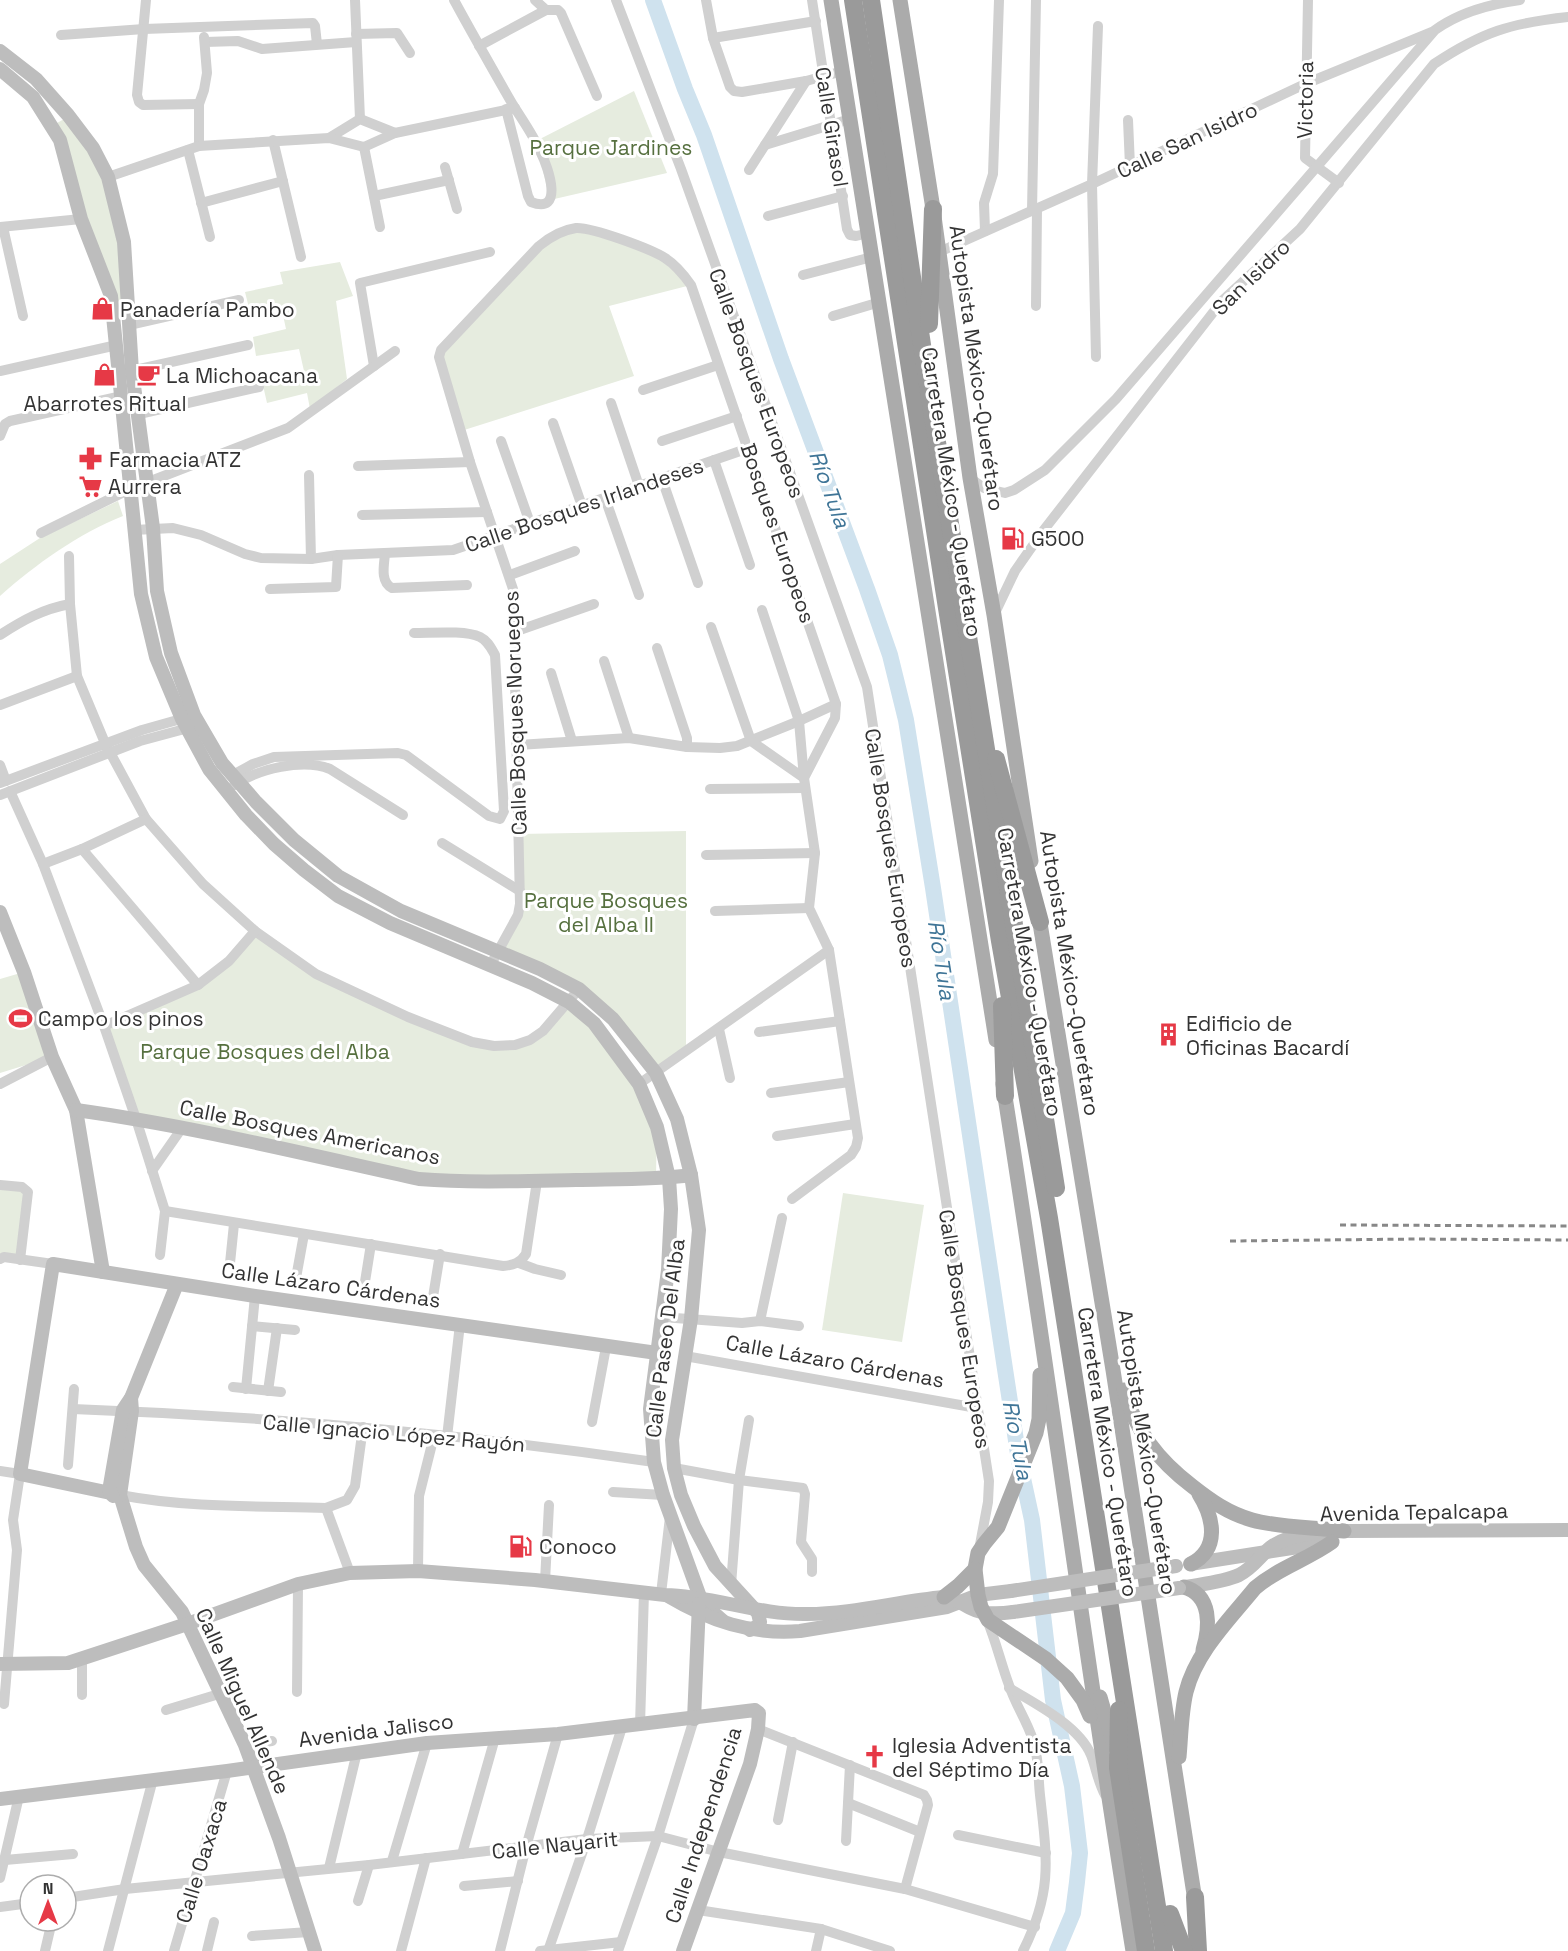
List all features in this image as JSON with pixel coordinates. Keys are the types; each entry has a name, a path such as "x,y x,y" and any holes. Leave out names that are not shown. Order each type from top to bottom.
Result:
{"highway":[{"name":"Carretera México - Querétaro","path":"853,0 906,351 1000,941 1049,1218 1164,1951"},
{"name":"Carretera México - Querétaro","path":"871,0 929,392 1176,1951"},
{"path":"929,392 929,308 933,209"},
{"path":"980,715 1003,781 1040,922"},
{"path":"1000,941 1005,1096"},
{"path":"1122,1688 1118,1716 1118,1762 1146,1951"},
{"path":"1195,1897 1198,1951"},
{"path":"1170,1914 1184,1951"}],"main road":[{"name":"Autopista México-Querétaro","path":"900,0 933,209 970,478 994,615 1040,922 1203,1951"},
{"path":"832,4 1042,1334 1098,1735 1133,1951"},
{"path":"1104,1315 1113,1340 1126,1398 1139,1429 1160,1459 1222,1508 1251,1520 1338,1536"},
{"path":"1042,1334 1039,1419 1001,1521 978,1553 975,1569 978,1595 984,1613 994,1624 1046,1659 1067,1678 1083,1700 1098,1735"},
{"path":"1183,1565 1206,1552 1212,1532 1207,1510 1193,1487"},
{"path":"1201,1656 1254,1588 1280,1570 1314,1554 1338,1536"},
{"path":"944,1597 975,1569"},
{"path":"1177,1780 1186,1692 1206,1637 1207,1610 1197,1594 1181,1587"},
{"path":"1090,1672 1106,1712 1118,1762"}],"street":[{"path":"146,0 137,95 139,102 143,105 199,104"},
{"path":"355,0 360,119"},
{"path":"454,0 510,108 543,156 552,189 550,200 537,204 531,202 528,196 510,108"},
{"path":"536,0 546,9"},
{"name":"Calle Bosques Europeos","path":"616,0 681,169 867,687 990,1487 978,1553"},
{"path":"706,0 713,38 730,87 734,91 742,92 806,81 843,71"},
{"path":"986,231 984,203 993,174 999,0"},
{"path":"1036,0 1034,210 1036,306"},
{"name":"Victoria","path":"1308,0 1304,152 1308,162 1339,183"},
{"name":"San Isidro","path":"970,478 984,488 1005,492 1014,490 1045,470 1116,399 1435,30 1448,21 1476,9 1520,0"},
{"path":"713,38 832,4"},
{"path":"479,46 546,9 558,10 597,96"},
{"name":"Calle Girasol","path":"814,11 847,229 850,235 869,234"},
{"name":"San Isidro","path":"994,615 1015,571 1043,531 1222,301 1300,230 1434,64 1490,32 1527,21 1568,17"},
{"path":"61,35 144,29 313,23 317,44"},
{"path":"251,25 251,46"},
{"path":"1096,357 1092,184 1098,26"},
{"path":"204,27 207,73 199,104 194,148 201,203 210,237"},
{"name":"Calle San Isidro","path":"939,252 1092,184 1305,84 1435,30"},
{"path":"205,42 238,41 262,49 396,33 410,53"},
{"name":"Calle Paseo Del Alba","path":"0,51 36,79 68,115 93,148 108,177 124,242 129,325 122,396 141,594 156,657 190,722 209,769 246,815 274,844 338,896 390,923 569,1002 594,1023 639,1084 657,1127 669,1178 670,1237 651,1409 654,1462 699,1604"},
{"name":"Calle Paseo Del Alba","path":"0,69 26,89 60,140 81,219 111,296 117,345 139,414 153,528 157,591 190,722 222,764 294,840 338,876 401,910 540,969 579,989 613,1018 656,1073 677,1119 691,1175 699,1230 691,1319 672,1440 674,1468 681,1495 704,1547 715,1566 754,1608"},
{"path":"749,170 806,81"},
{"path":"108,177 194,148 273,140 329,138 364,147 395,133 510,108"},
{"path":"50,122 56,114 68,115"},
{"path":"329,138 360,119"},
{"path":"360,119 395,133"},
{"path":"765,145 850,119"},
{"path":"1128,120 1130,166"},
{"path":"350,125 348,131 350,144"},
{"path":"273,140 301,257"},
{"path":"364,147 380,228"},
{"path":"445,167 456,209"},
{"path":"374,196 449,180"},
{"path":"201,203 283,181"},
{"path":"768,216 843,196"},
{"path":"23,316 2,227 81,219"},
{"name":"Calle Bosques Noruegos","path":"490,966 518,915 516,888 518,745 513,589 470,462 439,357 441,350 539,246 550,236 563,231 577,228 588,229 651,252 666,259 681,272 691,285"},
{"path":"374,366 360,283 490,252"},
{"path":"803,275 872,256"},
{"name":"Bosques Europeos","path":"691,285 836,704"},
{"path":"129,325 239,300"},
{"path":"834,316 880,302"},
{"path":"0,371 117,345"},
{"path":"126,372 248,345"},
{"path":"41,533 130,489 288,428 395,351"},
{"path":"643,390 718,365"},
{"path":"139,414 259,387"},
{"path":"0,436 5,424 10,421 122,396"},
{"path":"611,404 639,486"},
{"path":"662,441 737,416"},
{"path":"553,423 582,506"},
{"path":"501,441 530,523"},
{"name":"Calle Bosques Irlandeses","path":"134,530 173,528 201,535 245,554 261,558 311,559 338,555 453,550 749,448"},
{"path":"714,460 750,565"},
{"path":"358,466 470,462"},
{"path":"309,475 311,559"},
{"path":"662,479 698,583"},
{"path":"605,498 639,595"},
{"path":"362,515 488,512"},
{"path":"510,575 574,551"},
{"path":"385,554 384,581 392,588 467,585"},
{"path":"270,589 336,587 338,555"},
{"path":"69,556 76,676 108,748 146,819 203,884 255,931 316,974 408,1017 472,1042 494,1046 515,1045 530,1040 543,1031 579,989"},
{"path":"0,635 49,608 70,604"},
{"path":"514,632 594,604"},
{"path":"762,610 800,722 814,853 809,908 829,950 858,1138 851,1155 792,1199"},
{"path":"711,627 751,741 805,783"},
{"path":"226,791 253,764 274,757 398,753 406,755 489,816 500,819 504,811 495,655 490,645 480,637 467,634 414,633"},
{"path":"657,648 687,738 687,747"},
{"path":"604,662 629,738"},
{"path":"551,673 572,741"},
{"path":"0,705 76,676"},
{"path":"518,745 629,738 687,747 737,746 800,722 836,704"},
{"path":"805,783 835,718 836,704"},
{"path":"4,787 108,748 141,730 190,722"},
{"path":"0,765 4,787 43,864 104,1026 136,1119 165,1211 160,1255"},
{"path":"236,779 266,769 321,765 403,815"},
{"path":"710,789 805,783"},
{"path":"43,864 82,849 146,819"},
{"path":"442,843 516,888"},
{"path":"82,849 198,985"},
{"path":"706,855 814,853"},
{"path":"715,910 809,908"},
{"path":"0,912 24,972 52,1057 76,1110 103,1272"},
{"path":"104,1026 198,985 229,961 255,931"},
{"path":"639,1084 829,950"},
{"path":"759,1032 840,1021"},
{"path":"719,1029 730,1077"},
{"path":"0,1084 52,1057"},
{"path":"771,1093 849,1082"},
{"name":"Calle Bosques Americanos","path":"76,1110 182,1128 419,1179 456,1182 669,1178 691,1175"},
{"path":"777,1136 855,1124"},
{"path":"152,1171 182,1128"},
{"path":"519,1263 526,1254 537,1180"},
{"path":"0,1185 22,1187 27,1190 20,1260"},
{"path":"165,1211 503,1266 519,1263 561,1275"},
{"path":"760,1321 782,1218"},
{"path":"230,1263 234,1224"},
{"path":"296,1278 304,1234"},
{"path":"364,1288 371,1244"},
{"path":"433,1297 440,1254"},
{"name":"Calle Lázaro Cárdenas","path":"0,1259 4,1257 53,1264 255,1296 657,1353"},
{"path":"4,1704 3,1664 17,1550 13,1520 53,1264"},
{"path":"115,1493 128,1407 177,1284"},
{"path":"246,1389 255,1296"},
{"path":"662,1317 742,1323 760,1321 799,1326"},
{"path":"447,1437 460,1324"},
{"path":"252,1326 295,1330"},
{"path":"268,1391 277,1328"},
{"path":"592,1422 606,1347"},
{"name":"Calle Lázaro Cárdenas","path":"685,1356 977,1408"},
{"path":"233,1387 281,1392"},
{"path":"68,1465 74,1389"},
{"name":"Calle Ignacio López Rayón","path":"73,1409 128,1407 363,1427 559,1448 654,1462"},
{"path":"651,1409 657,1416 666,1418 675,1414"},
{"path":"731,1585 739,1480 749,1420"},
{"path":"0,1471 156,1502 326,1508 347,1500 355,1486 363,1427"},
{"path":"418,1571 419,1496 434,1436"},
{"path":"674,1468 739,1480 803,1488 805,1494 801,1542 812,1559 812,1572"},
{"path":"613,1492 663,1495"},
{"name":"Calle Miguel Allende","path":"115,1493 127,1511 136,1547 144,1565 182,1611 219,1694 245,1745 315,1951"},
{"path":"545,1581 549,1505"},
{"path":"326,1508 350,1574"},
{"path":"663,1594 670,1514"},
{"name":"Avenida Tepalcapa","path":"1183,1565 1265,1552 1338,1536 1568,1530"},
{"name":"Avenida Tepalcapa","path":"1338,1536 1345,1539 1568,1539"},
{"path":"3,1664 68,1663 298,1584 350,1574 418,1571 545,1581 663,1594 699,1604 807,1614 944,1597 960,1601 971,1609 984,1613 1013,1612 1223,1580 1251,1567 1265,1552"},
{"path":"699,1604 733,1626 776,1633 947,1607 978,1595 1183,1565"},
{"path":"297,1692 298,1584"},
{"path":"640,1725 644,1592"},
{"path":"622,1727 587,1839 545,1951 619,1946 658,1836 694,1719 699,1604"},
{"path":"750,1630 758,1626 760,1622 754,1608"},
{"path":"984,1613 1009,1688 1025,1720 1035,1748 1046,1853 1045,1893 1035,1927 1023,1951"},
{"path":"82,1658 82,1695"},
{"path":"1009,1688 1076,1732 1091,1755 1098,1782 1109,1803"},
{"path":"166,1710 219,1694"},
{"name":"Avenida Jalisco","path":"0,1799 427,1743 558,1734 758,1711"},
{"name":"Calle Independencia","path":"682,1951 750,1764 758,1729 758,1711"},
{"path":"758,1729 924,1795 928,1805 905,1890"},
{"path":"500,1951 558,1734"},
{"path":"462,1854 495,1738"},
{"path":"245,1745 272,1742"},
{"path":"778,1820 793,1742"},
{"path":"392,1861 427,1743"},
{"path":"329,1868 357,1752"},
{"path":"846,1841 850,1765"},
{"name":"Calle Oaxaca","path":"174,1951 227,1771"},
{"path":"108,1951 153,1779"},
{"path":"0,1878 19,1796"},
{"path":"848,1803 920,1832"},
{"path":"958,1835 1046,1853"},
{"name":"Calle Nayarit","path":"78,1896 587,1839 658,1836 719,1852 905,1890 1035,1927"},
{"path":"5,1860 73,1854"},
{"path":"401,1951 426,1858"},
{"path":"358,1901 369,1864"},
{"path":"464,1886 518,1881"},
{"path":"0,1907 18,1905"},
{"path":"698,1910 821,1929 890,1951"},
{"path":"207,1951 214,1922"},
{"path":"816,1951 821,1929"},
{"path":"252,1936 309,1932"},
{"path":"45,1951 49,1933"}],"green space":[{"name":"Parque Jardines","path":"634,91 667,173 550,200 536,141"},
{"path":"66,118 92,152 114,201 126,306 116,307 57,123"},
{"path":"577,228 651,252 691,285 609,306 634,376 461,431 441,350 539,246"},
{"path":"340,262 353,296 336,301 347,379 310,409 307,393 267,403 262,381 304,371 299,349 256,356 253,337 286,329 281,306 250,312 245,292 283,284 280,272"},
{"path":"118,501 123,516 106,523 58,551 0,596 0,564 40,538"},
{"name":"Parque Bosques del Alba II","path":"686,831 686,1052 656,1073 579,989 498,951 518,915 519,834"},
{"name":"Parque Bosques del Alba","path":"255,931 316,974 473,1042 530,1040 569,1002 639,1084 657,1127 656,1175 456,1182 136,1119 104,1026 198,985"},
{"name":"Campo los pinos","path":"24,972 52,1057 0,1073 0,979"},
{"path":"0,1186 27,1190 20,1260 0,1259"},
{"path":"843,1193 924,1205 902,1342 822,1330"}],"waterway":[{"name":"Río Tula","path":"653,0 704,135 781,359 867,589 890,655 906,720 1019,1460 1032,1520 1053,1700 1072,1786 1080,1853 1073,1913 1057,1951"}],"railway":[{"path":"1340,1225 1568,1226"},
{"path":"1230,1241 1568,1240"}],"place":[{"name":"Panadería Pambo","path":"102,309"},
{"name":"Abarrotes Ritual","path":"105,375"},
{"name":"La Michoacana","path":"148,375"},
{"name":"Farmacia ATZ","path":"91,459"},
{"name":"Aurrera","path":"90,486"},
{"name":"G500","path":"1013,538"},
{"name":"Campo los pinos","path":"20,1018"},
{"name":"Edificio de Oficinas Bacardí","path":"1168,1035"},
{"name":"Conoco","path":"521,1546"},
{"name":"Iglesia Adventista del Séptimo Día","path":"874,1757"}]}
